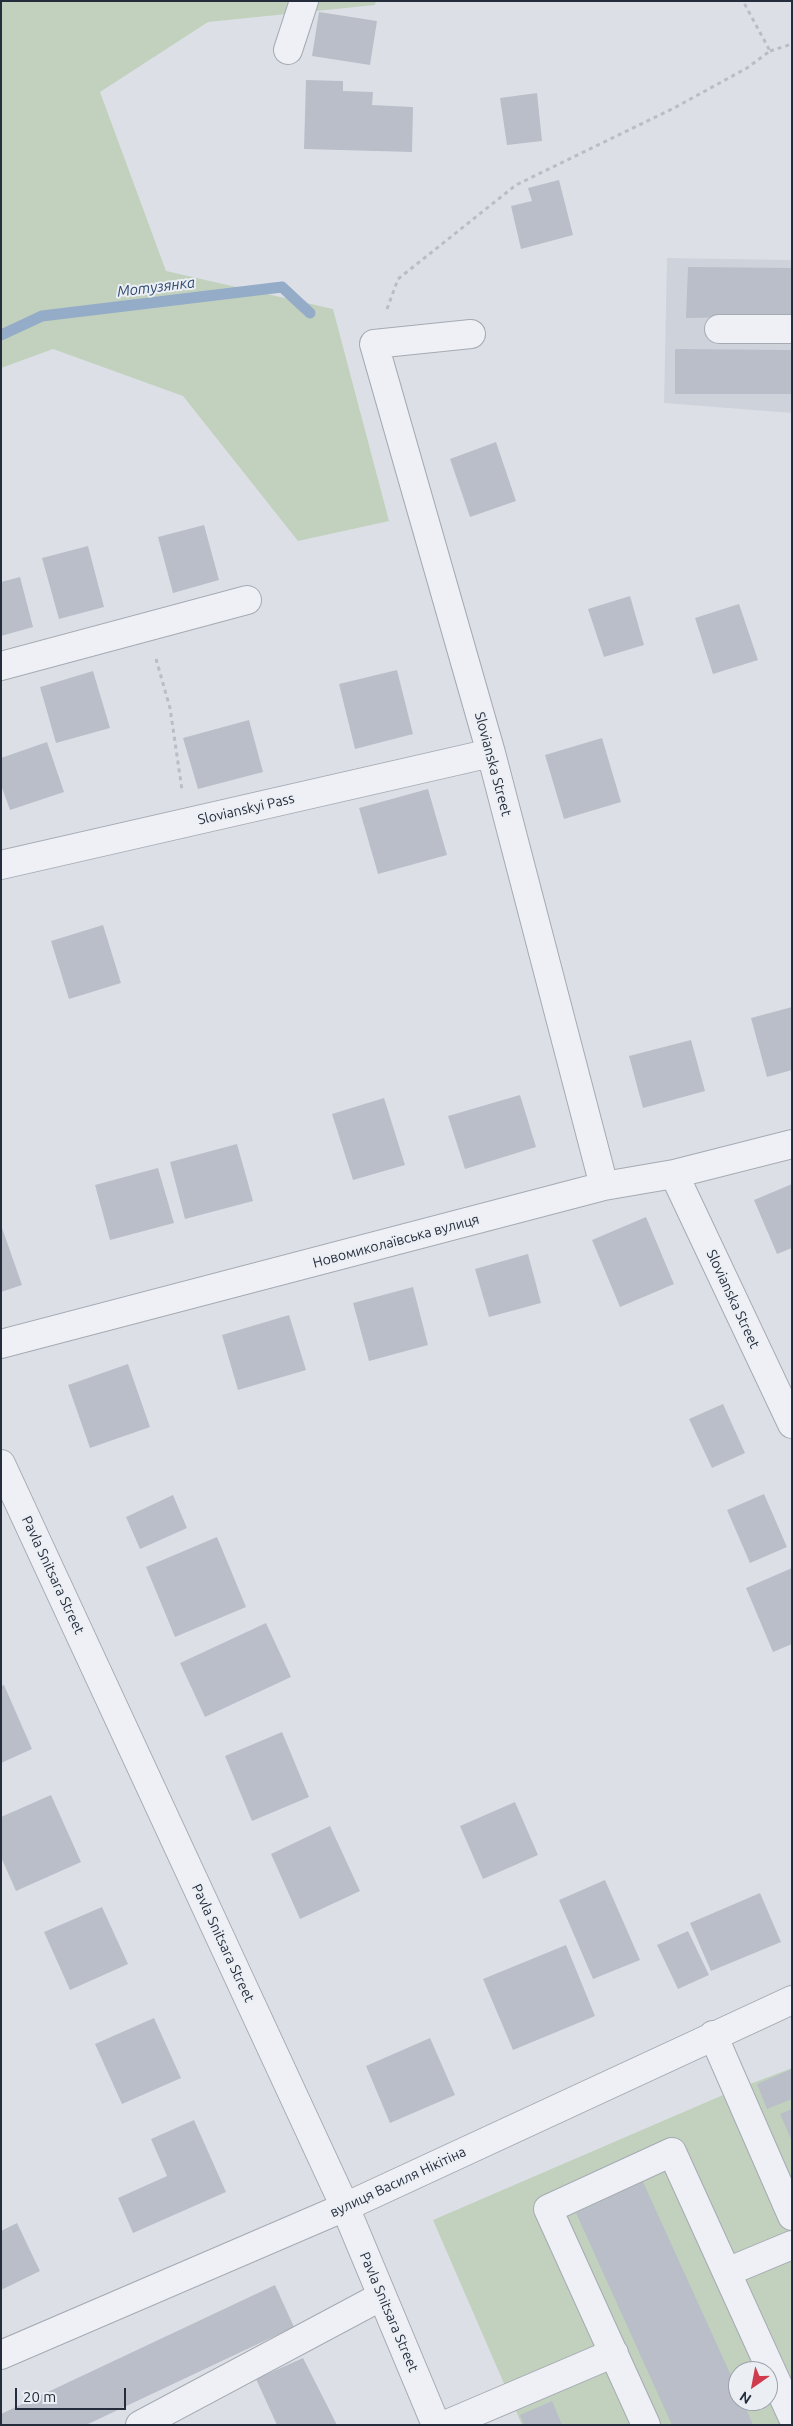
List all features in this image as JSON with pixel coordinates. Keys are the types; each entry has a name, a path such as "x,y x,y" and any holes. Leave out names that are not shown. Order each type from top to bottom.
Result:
{"street":[{"path":"288,50 304,1"},
{"path":"719,329 792,329"},
{"path":"374,344 471,334"},
{"name":"Slovianska Street","path":"374,344 491,754 604,1186"},
{"path":"1,666 246,600"},
{"name":"Slovianskyi Pass","path":"1,865 491,754"},
{"name":"Новомиколаївська вулиця","path":"1,1344 604,1186 674,1174 792,1144"},
{"name":"Slovianska Street","path":"674,1174 792,1424"},
{"name":"Pavla Snitsara Street","path":"1,1464 345,2207 436,2425"},
{"name":"вулиця Василя Нікітіна","path":"1,2356 345,2207 792,2000"},
{"path":"713,2035 792,2216"},
{"path":"646,2425 548,2209 672,2152 792,2416"},
{"path":"727,2272 792,2245"},
{"path":"140,2425 382,2296"},
{"path":"445,2425 614,2353"}],"path":[{"path":"742,1 770,51"},
{"path":"374,344 398,279 516,185 674,108 747,68 770,51 792,44"},
{"path":"146,627 170,708 187,823"}],"shaded area":[{"path":"667,258 792,260 792,413 664,403"}],"green space":[{"path":"1,1 376,1 375,5 208,22 100,92 166,271 333,309 389,521 298,541 183,396 53,349 1,368"},
{"path":"792,2068 792,2425 522,2425 433,2220 737,2089"}],"building":[{"path":"319,12 377,21 370,65 312,56"},
{"path":"306,80 343,81 343,91 373,92 372,105 413,107 412,152 304,149"},
{"path":"537,93 542,141 507,145 500,98"},
{"path":"559,180 573,235 521,249 511,206 532,201 528,188"},
{"path":"688,267 792,268 792,316 686,318"},
{"path":"675,349 792,350 792,394 675,394"},
{"path":"496,442 516,501 470,517 450,459"},
{"path":"204,525 219,580 173,593 158,537"},
{"path":"88,546 104,607 59,619 42,558"},
{"path":"20,577 33,627 1,636 1,582"},
{"path":"630,596 644,645 604,657 588,609"},
{"path":"739,604 758,660 713,674 695,618"},
{"path":"397,670 413,734 355,749 339,684"},
{"path":"93,671 110,728 56,743 40,687"},
{"path":"249,720 263,772 198,789 183,738"},
{"path":"602,738 621,802 564,819 545,755"},
{"path":"47,742 64,792 10,810 1,785 1,758"},
{"path":"428,789 447,855 378,874 359,808"},
{"path":"103,925 121,983 69,999 51,941"},
{"path":"792,1007 792,1070 767,1077 751,1018"},
{"path":"691,1040 705,1091 643,1108 629,1056"},
{"path":"520,1095 536,1147 465,1169 448,1116"},
{"path":"384,1098 405,1165 353,1180 332,1114"},
{"path":"237,1144 253,1201 185,1219 170,1162"},
{"path":"158,1168 174,1223 110,1240 95,1185"},
{"path":"792,1184 792,1248 777,1254 754,1200"},
{"path":"646,1217 674,1284 620,1307 592,1240"},
{"path":"1,1225 22,1285 1,1292"},
{"path":"528,1254 541,1303 489,1317 475,1269"},
{"path":"413,1287 428,1345 369,1361 353,1303"},
{"path":"289,1315 306,1370 238,1390 222,1335"},
{"path":"128,1364 150,1427 90,1448 68,1385"},
{"path":"723,1404 745,1453 712,1468 689,1419"},
{"path":"764,1494 787,1547 750,1563 727,1510"},
{"path":"173,1495 187,1528 140,1549 126,1517"},
{"path":"217,1537 246,1607 175,1637 146,1567"},
{"path":"792,1568 792,1644 773,1652 746,1588"},
{"path":"266,1623 291,1677 205,1717 180,1663"},
{"path":"4,1685 32,1749 1,1763 1,1686"},
{"path":"282,1732 309,1797 252,1821 225,1756"},
{"path":"51,1795 81,1862 16,1891 1,1857 1,1817"},
{"path":"515,1802 538,1855 483,1879 460,1826"},
{"path":"330,1826 360,1891 300,1919 271,1854"},
{"path":"605,1880 640,1960 593,1979 559,1900"},
{"path":"760,1893 781,1942 711,1971 690,1923"},
{"path":"102,1907 128,1964 70,1990 44,1932"},
{"path":"688,1931 709,1975 678,1989 657,1945"},
{"path":"566,1945 595,2016 513,2050 483,1979"},
{"path":"154,2018 181,2078 122,2104 95,2044"},
{"path":"430,2038 455,2095 390,2123 366,2066"},
{"path":"792,2069 792,2099 767,2109 757,2084"},
{"path":"792,2109 792,2141 780,2114"},
{"path":"194,2120 226,2192 133,2233 118,2198 167,2176 151,2139"},
{"path":"643,2182 728,2369 728,2411 747,2411 753,2425 672,2425 576,2213"},
{"path":"17,2223 40,2271 1,2290 1,2231"},
{"path":"275,2285 294,2327 86,2425 1,2425 1,2414"},
{"path":"303,2358 337,2425 277,2425 256,2379"},
{"path":"552,2401 562,2425 524,2425 520,2415"}],"waterway":[{"name":"Мотузянка","path":"1,335 42,316 282,287 310,313"}]}
